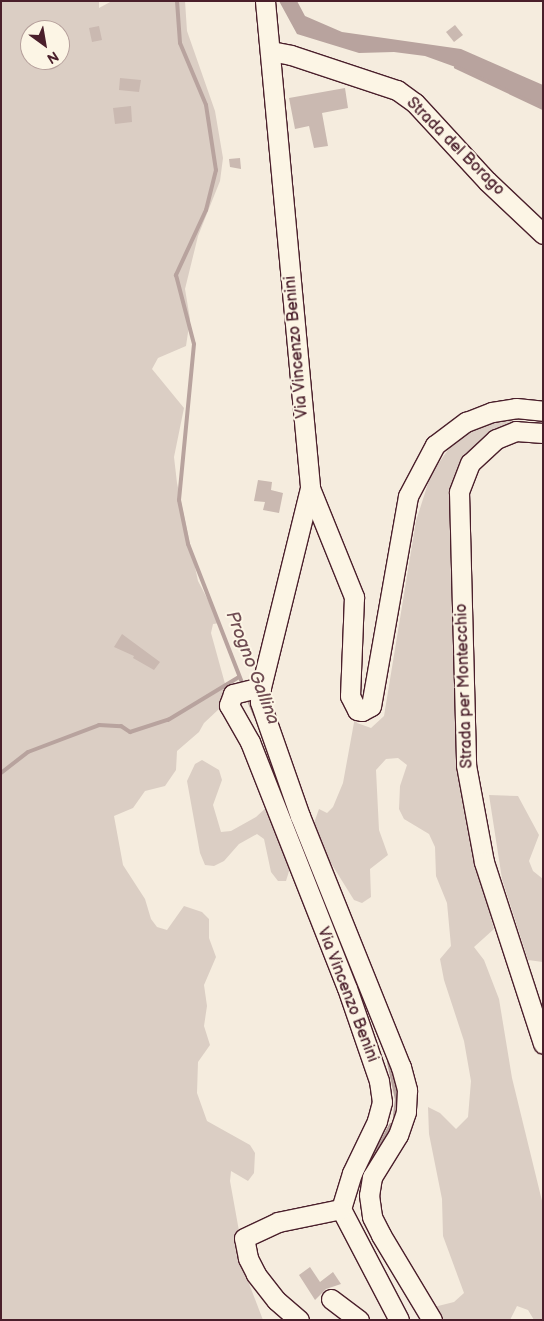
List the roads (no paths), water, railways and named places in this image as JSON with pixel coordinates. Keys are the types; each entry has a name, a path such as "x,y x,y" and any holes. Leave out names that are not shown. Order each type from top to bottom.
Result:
{"street":[{"name":"Via Vincenzo Benini","path":"265,1 310,488 257,687 271,738 401,1066 407,1090 406,1112 398,1135 372,1177 370,1202 372,1217 381,1235 432,1320"},
{"name":"Strada del Borago","path":"271,51 291,54 397,90 415,103 487,181 543,234"},
{"path":"310,488 354,597 350,696 357,710 362,711 371,706 408,496 435,445 466,422 492,412 516,408 543,411"},
{"name":"Strada per Montecchio","path":"543,433 516,431 496,438 470,463 459,492 466,765 484,862 543,1044"},
{"name":"Via Vincenzo Benini","path":"257,687 233,694 229,705 250,742 347,988 379,1081 382,1102 378,1121 352,1173 341,1209"},
{"path":"299,1320 256,1274 248,1258 244,1238 278,1222 341,1209 399,1320"},
{"path":"331,1299 359,1320"}],"waterway":[{"name":"Progno Gallina","path":"177,1 180,43 206,105 216,170 206,210 176,275 194,344 179,500 188,544 243,685"},
{"path":"456,67 543,108"},
{"path":"1,773 28,752 99,725 121,726 130,732 168,720 239,677"},
{"name":"Progno Gallina","path":"247,696 255,715"},
{"name":"Progno Gallina","path":"389,1062 397,1099 395,1116"},
{"name":"Progno Gallina","path":"367,1169 391,1125"}]}
